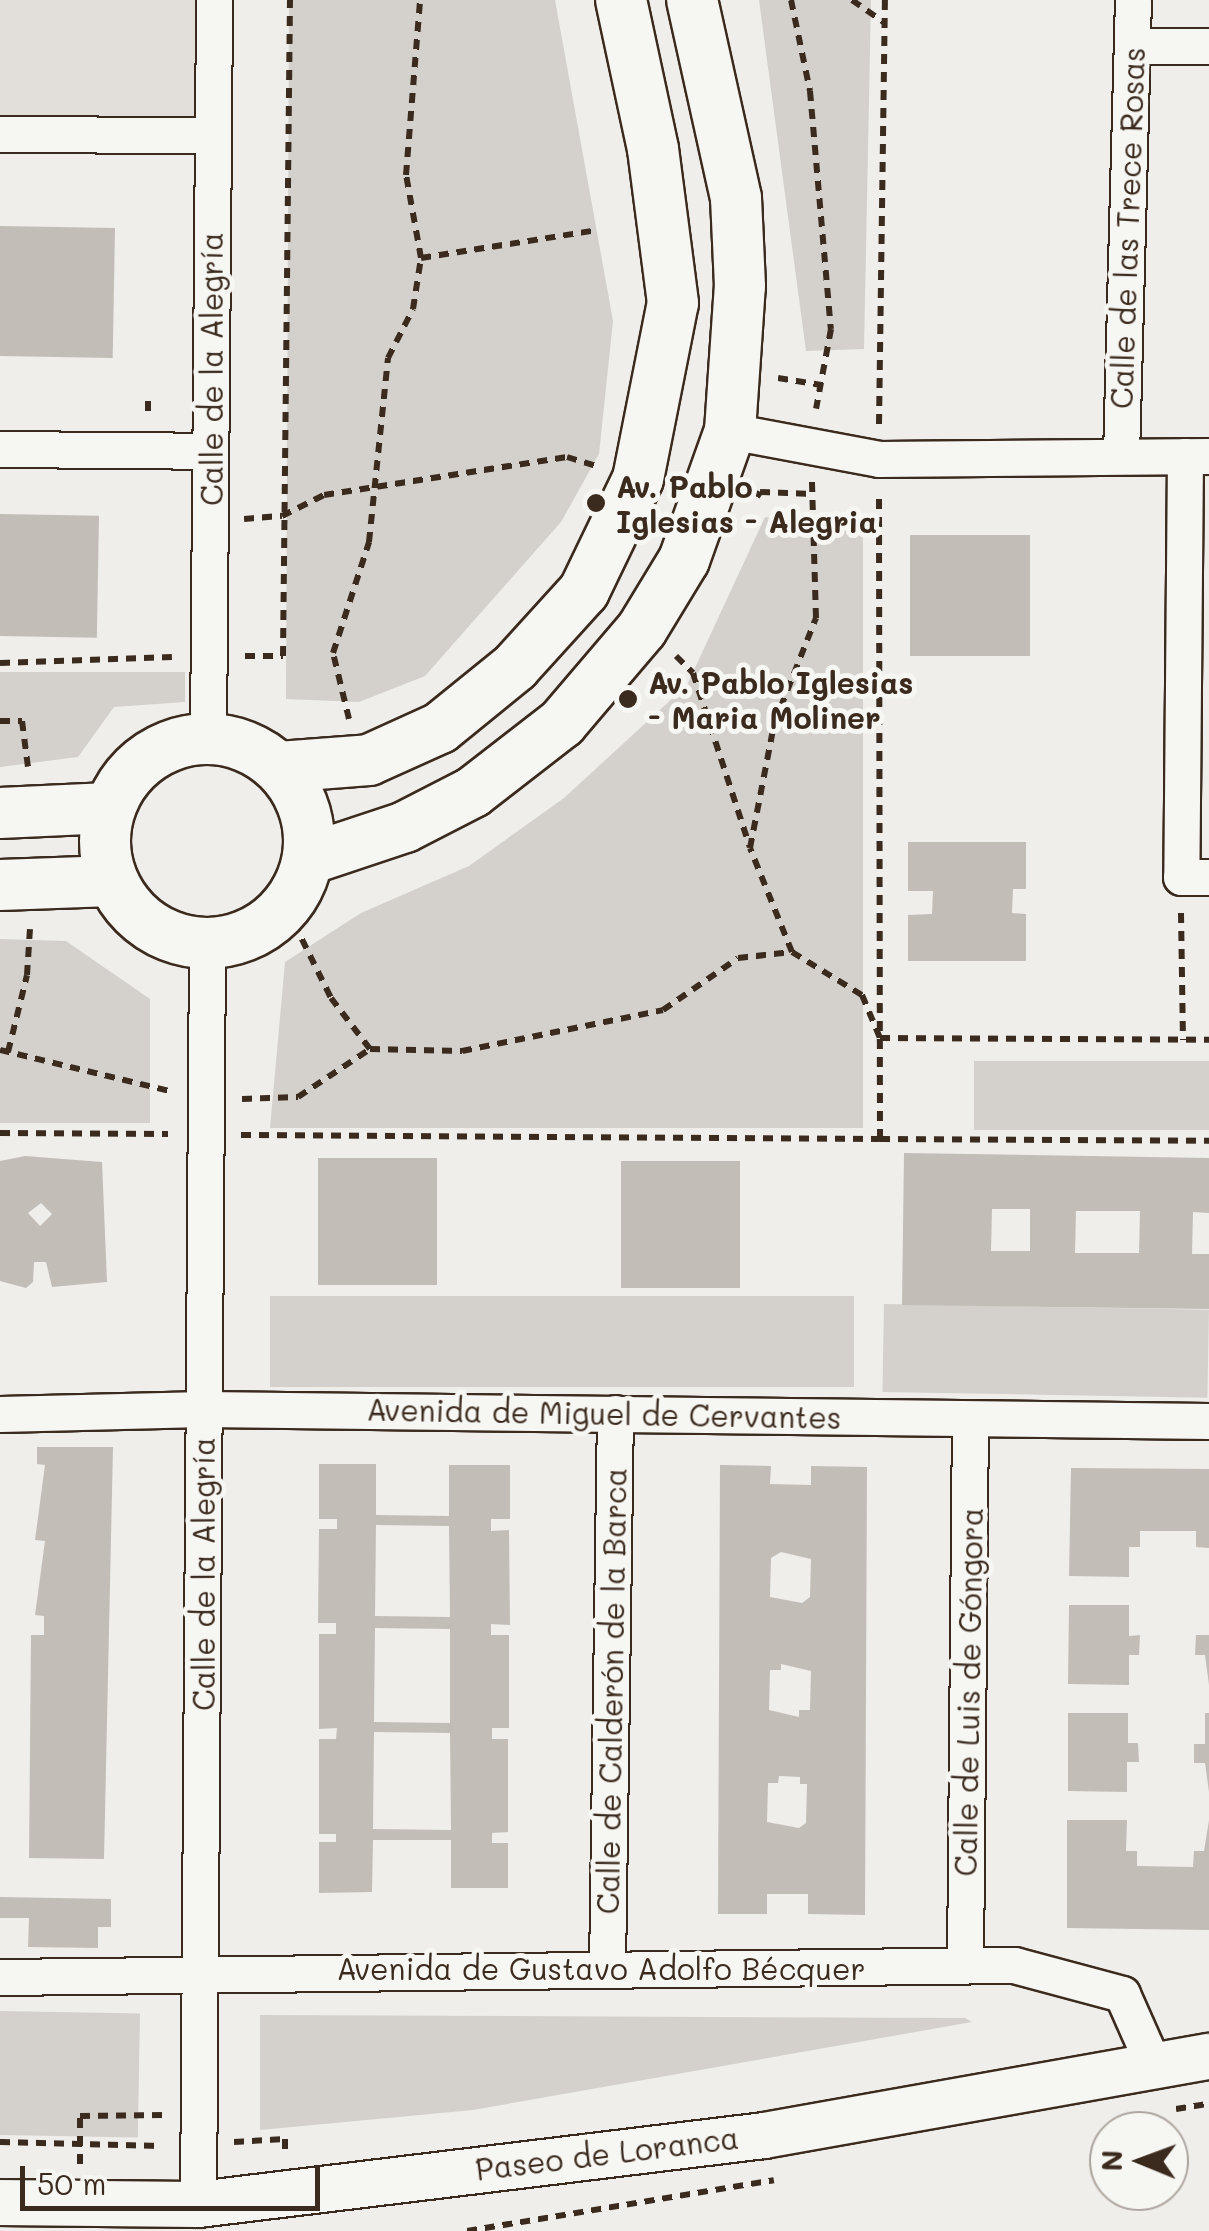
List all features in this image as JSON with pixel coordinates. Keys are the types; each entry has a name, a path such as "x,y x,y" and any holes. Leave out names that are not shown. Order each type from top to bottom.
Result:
{"main road":[{"path":"280,767 370,760 440,728 515,667 584,591 638,479 672,303 653,149 621,0"},
{"path":"309,859 405,827 473,792 562,723 642,629 684,560 730,432 740,286 736,198 692,0"},
{"path":"208,737 248,746 280,767 305,809 309,859 286,907 250,935 207,944 166,936 134,914 112,881 104,844 110,808 132,770 168,744 208,737"},
{"path":"0,814 110,808"},
{"path":"0,886 112,881"}],"street":[{"name":"Calle de la Alegría","path":"208,737 214,0"},
{"name":"Calle de las Trece Rosas","path":"1121,456 1134,0"},
{"path":"1133,46 1209,46"},
{"path":"0,134 212,135"},
{"path":"730,432 879,459 1197,456 1195,877"},
{"path":"0,449 210,451"},
{"name":"Calle de la Alegría","path":"198,2204 207,944"},
{"name":"Avenida de Miguel de Cervantes","path":"0,1414 204,1409 1209,1421"},
{"name":"Calle de Calderón de la Barca","path":"607,1969 614,1413"},
{"name":"Calle de Luis de Góngora","path":"964,1965 970,1418"},
{"name":"Avenida de Gustavo Adolfo Bécquer","path":"0,1977 1014,1965 1122,1994 1154,2064"},
{"name":"Paseo de Loranca","path":"0,2202 198,2204 764,2135 1209,2056"}],"path":[{"path":"370,760 346,712 333,652 369,542 388,358 413,308 421,258 406,175 420,0"},
{"path":"852,0 884,22"},
{"path":"880,1140 879,459 885,0"},
{"path":"421,258 596,230"},
{"path":"210,521 282,516 324,495 567,457 638,479"},
{"path":"704,510 742,525 760,492 812,494"},
{"path":"666,646 693,672 750,848"},
{"path":"1182,1040 1195,877"},
{"path":"286,907 331,998 370,1049"},
{"path":"0,1050 207,1100 298,1097 370,1049 462,1050 663,1010 738,958 792,952 862,995 880,1038"},
{"path":"880,1038 1209,1040"},
{"path":"0,1133 1209,1141"},
{"path":"80,2166 80,2116 180,2115"}],"shaded area":[{"path":"0,0 214,0 214,146 0,146"},
{"path":"289,0 555,0 613,321 599,454 561,522 425,676 359,702 286,699"},
{"path":"759,0 871,0 864,349 806,351"},
{"path":"765,517 863,526 863,1128 270,1128 285,962 361,913 469,866 564,798 687,685"},
{"path":"0,672 185,672 185,702 114,707 78,757 0,767"},
{"path":"0,939 66,941 150,999 150,1123 0,1123"},
{"path":"974,1061 1209,1061 1209,1130 974,1130"},
{"path":"270,1296 854,1296 854,1387 270,1387"},
{"path":"884,1304 1209,1310 1207,1398 882,1392"},
{"path":"0,2011 140,2013 138,2137 0,2135"},
{"path":"260,2015 965,2018 972,2022 473,2110 260,2130"}],"building":[{"path":"0,226 115,228 113,358 0,356"},
{"path":"0,514 99,516 97,638 0,636"},
{"path":"910,535 1030,535 1030,656 910,656"},
{"path":"908,842 1026,842 1026,889 1013,889 1012,913 1026,914 1026,961 908,961 908,915 932,914 933,891 908,891"},
{"path":"904,1153 1209,1158 1209,1213 1193,1212 1192,1254 1209,1254 1209,1309 902,1305","holes":["992,1209 1030,1209 1030,1251 991,1251","1076,1211 1140,1211 1139,1253 1075,1253"]},
{"path":"25,1156 102,1162 107,1282 52,1287 46,1262 34,1262 33,1282 26,1288 0,1281 0,1161","holes":["41,1203 52,1214 40,1226 28,1213"]},
{"path":"318,1158 437,1158 437,1285 318,1285"},
{"path":"621,1161 740,1161 740,1288 621,1288"},
{"path":"37,1447 113,1447 104,1859 29,1858 31,1635 44,1635 44,1616 35,1615 45,1541 35,1540 45,1465 37,1464"},
{"path":"319,1464 376,1464 376,1515 449,1516 449,1465 510,1465 510,1519 491,1519 491,1531 509,1530 510,1625 491,1624 491,1635 509,1635 509,1728 492,1728 492,1739 508,1739 508,1832 492,1833 492,1843 508,1843 508,1888 451,1888 451,1840 373,1840 372,1892 319,1893 319,1842 336,1842 336,1834 319,1834 319,1739 336,1739 337,1728 319,1729 319,1634 336,1634 336,1623 318,1623 319,1529 337,1529 337,1519 319,1519","holes":["376,1525 449,1526 450,1617 375,1616","375,1628 450,1629 450,1723 374,1722","374,1732 450,1733 451,1830 373,1829"]},
{"path":"720,1465 771,1466 770,1484 811,1485 811,1466 867,1467 865,1915 808,1914 808,1894 767,1894 767,1914 718,1914","holes":["781,1552 811,1559 810,1597 802,1603 770,1597 771,1558","781,1664 811,1671 810,1710 799,1710 799,1717 769,1710 770,1670 781,1670","779,1776 800,1777 800,1784 807,1784 806,1823 799,1828 767,1822 768,1783 778,1783"]},
{"path":"1071,1468 1209,1469 1209,1548 1196,1547 1196,1531 1140,1531 1140,1547 1129,1547 1129,1577 1069,1576"},
{"path":"1069,1605 1129,1605 1129,1636 1140,1635 1139,1655 1129,1655 1129,1685 1068,1684"},
{"path":"1196,1635 1209,1635 1209,1685 1205,1655 1195,1655"},
{"path":"1068,1713 1128,1713 1128,1743 1138,1743 1139,1762 1127,1762 1127,1792 1068,1791"},
{"path":"1205,1713 1209,1713 1209,1792 1205,1763 1194,1763 1194,1744 1205,1744"},
{"path":"1067,1820 1127,1820 1126,1851 1137,1851 1137,1866 1193,1867 1194,1851 1204,1851 1209,1820 1209,1930 1067,1928"},
{"path":"0,1897 111,1899 111,1927 98,1927 98,1948 28,1947 29,1918 0,1918"}],"place":[{"name":"Av. Pablo Iglesias - Alegria","path":"596,503"},
{"name":"Av. Pablo Iglesias - Maria Moliner","path":"628,699"}]}
